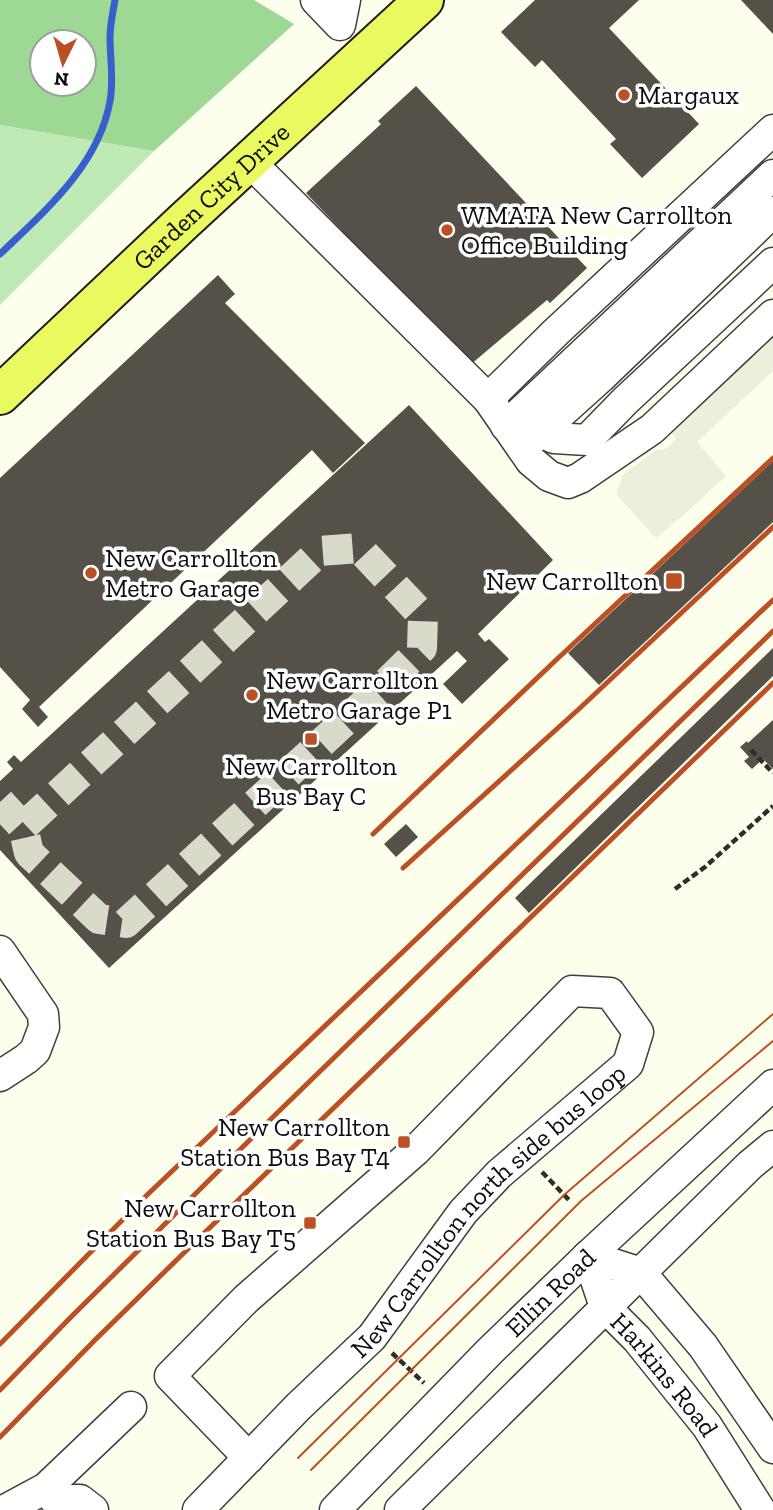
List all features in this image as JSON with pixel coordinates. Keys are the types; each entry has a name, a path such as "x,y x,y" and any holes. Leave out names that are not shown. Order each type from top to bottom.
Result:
{"main road":[{"name":"Garden City Drive","path":"0,396 424,0"}],"street":[{"path":"316,0 343,13 362,57"},
{"path":"488,399 773,130"},
{"path":"249,161 522,435 531,461 549,476 568,483 580,478 652,429 773,315"},
{"path":"522,435 773,175"},
{"path":"522,435 601,377 773,212"},
{"path":"522,435 587,440 773,263"},
{"path":"0,951 43,1014 44,1027 35,1051 0,1076"},
{"name":"New Carrollton north side bus loop","path":"572,991 610,993 638,1032 628,1064 499,1174 463,1212 372,1337 249,1458 170,1376 246,1299 416,1150 572,991"},
{"name":"Ellin Road","path":"335,1510 588,1256 773,1085"},
{"name":"Ellin Road","path":"400,1510 750,1165 773,1146"},
{"name":"Harkins Road","path":"588,1256 641,1273 703,1346 773,1448"},
{"name":"Harkins Road","path":"588,1256 605,1307 637,1339 707,1426 760,1510"},
{"path":"55,1502 131,1407"},
{"path":"198,1510 249,1458"},
{"path":"5,1510 9,1506 80,1500 93,1510"}],"path":[{"path":"751,750 773,773"},
{"path":"675,889 705,867 773,806"},
{"path":"523,1153 570,1201"},
{"path":"372,1337 443,1401"}],"green space":[{"path":"0,0 254,0 294,24 154,151 0,125"},
{"path":"0,125 154,151 0,305"}],"shaded area":[{"path":"773,336 773,371 697,442 726,476 656,538 616,494 623,475 656,450 666,449 676,439 671,431 699,407 725,379 762,350"}],"building":[{"name":"Margaux","path":"535,0 639,0 609,28 699,124 642,178 610,144 616,139 542,60 535,67 501,32"},
{"name":"Margaux","path":"741,0 773,0 773,34"},
{"name":"WMATA New Carrollton Office Building","path":"416,86 587,268 550,303 547,300 470,365 306,193 381,124 378,121"},
{"name":"New Carrollton Metro Garage","path":"218,275 235,294 225,303 365,443 333,473 312,450 39,707 48,717 38,727 22,709 30,700 0,667 0,478"},
{"name":"New Carrollton Metro Garage P1","path":"409,405 553,560 478,634 485,642 489,639 509,659 462,704 443,684 467,661 457,651 109,968 0,850 0,781 13,769 7,762 14,755 21,762"},
{"path":"773,461 773,522 599,685 568,653"},
{"path":"773,648 773,676 529,913 515,898"},
{"path":"773,720 773,769 763,759 752,769 744,761 749,757 740,747"},
{"path":"406,824 418,837 396,857 384,844"}],"waterway":[{"path":"0,254 68,185 94,146 104,124 111,93 110,32 115,0"}],"tunnel":[{"path":"0,802 23,827 29,853 99,919 126,923 422,648 423,616 359,548 320,551 23,827"}],"tram line":[{"path":"298,1458 564,1195 773,1014"},
{"path":"311,1470 581,1201 773,1041"}],"railway":[{"path":"373,834 773,458"},
{"path":"403,868 580,708 773,527"},
{"path":"0,1344 147,1195 773,600"},
{"path":"0,1390 273,1117 773,631"},
{"path":"0,1437 196,1241 773,683"}],"place":[{"name":"Margaux","path":"624,95"},
{"name":"WMATA New Carrollton Office Building","path":"447,230"},
{"name":"New Carrollton Metro Garage","path":"91,573"},
{"name":"New Carrollton","path":"674,581"},
{"name":"New Carrollton Metro Garage P1","path":"252,695"},
{"name":"New Carrollton Bus Bay C","path":"311,739"},
{"name":"New Carrollton Station Bus Bay T4","path":"404,1142"},
{"name":"New Carrollton Station Bus Bay T5","path":"310,1223"}]}
